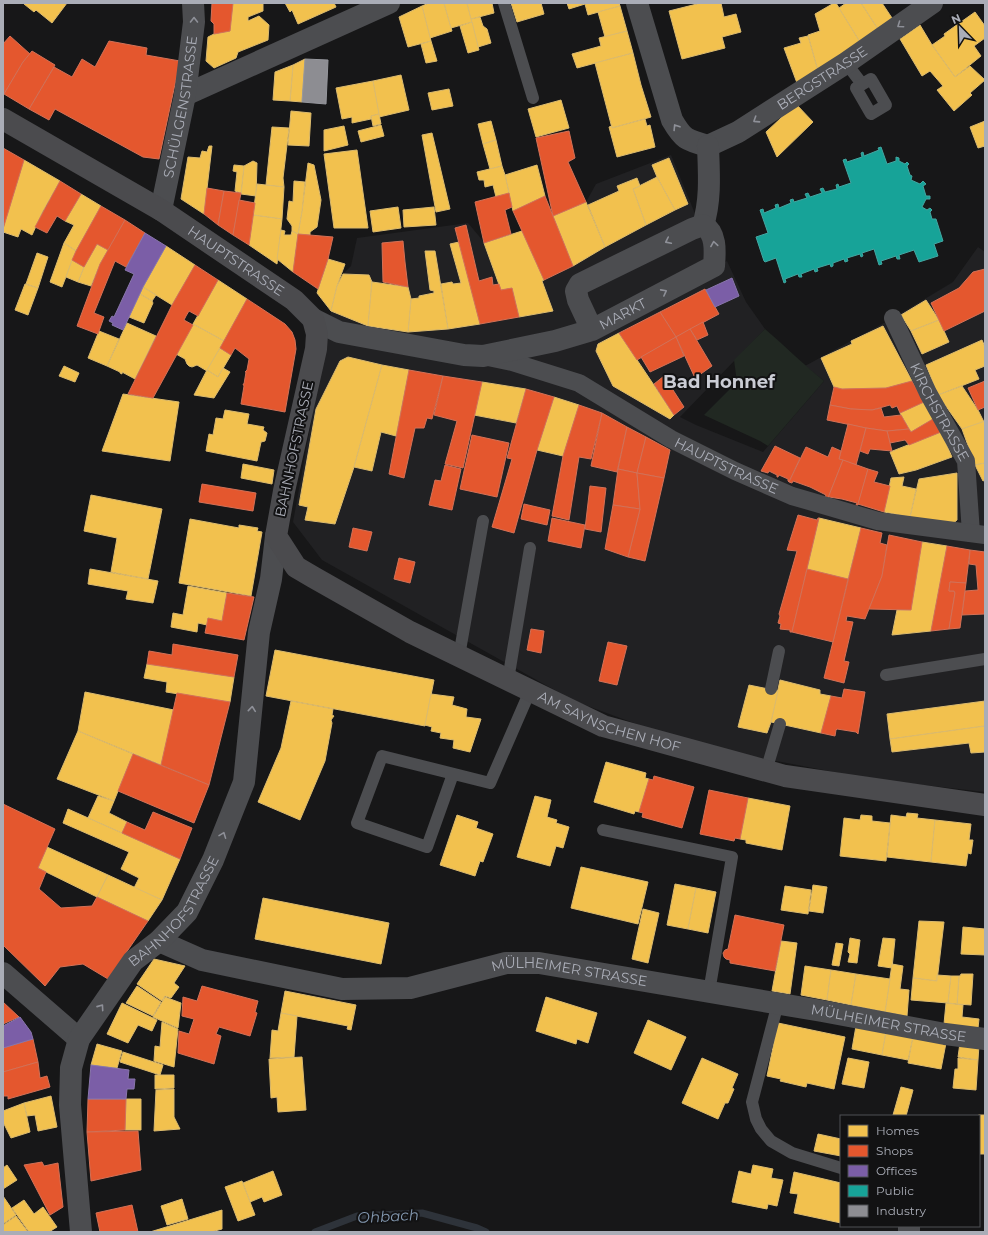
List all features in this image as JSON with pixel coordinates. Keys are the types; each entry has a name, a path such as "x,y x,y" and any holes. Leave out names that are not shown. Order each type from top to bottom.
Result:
{"main road":[{"name":"HAUPTSTRASSE","path":"3,119 161,210 294,300 313,319"},
{"name":"BAHNHOFSTRASSE","path":"276,536 284,491 316,349 317,334 313,319"},
{"name":"AM SAYNSCHEN HOF","path":"276,536 296,567 410,632 602,726 785,776 985,805"}],"street":[{"name":"SCHÜLGENSTRASSE","path":"161,210 185,95 194,22 193,3"},
{"path":"185,95 389,3"},
{"path":"637,3 672,120 679,132 689,141 708,146 709,180 706,215 703,225"},
{"name":"BERGSTRASSE","path":"708,146 738,132 846,63 932,3"},
{"name":"MARKT","path":"703,225 710,229 713,238 715,251 714,266 592,330 578,300 576,291 580,284 703,225"},
{"name":"KIRCHSTRASSE","path":"893,318 928,393 966,461 978,534"},
{"name":"HAUPTSTRASSE","path":"313,319 339,332 464,355 483,356 512,362 579,383 671,439 735,471 792,496 878,520 978,534"},
{"name":"HAUPTSTRASSE","path":"483,356 555,341 592,330"},
{"name":"BAHNHOFSTRASSE","path":"79,1231 70,1105 71,1068 79,1038 133,961 159,940 187,912 213,860 244,782 259,632 271,579 276,536"},
{"path":"271,579 286,570 296,567"},
{"name":"MÜLHEIMER STRASSE","path":"159,940 202,960 342,989 410,988 506,963 539,963 945,1034 985,1039"},
{"path":"3,973 79,1038"}],"lane":[{"path":"504,3 533,98"},
{"path":"846,63 862,84"},
{"path":"458,656 483,521"},
{"path":"508,680 530,548"},
{"path":"771,689 779,651"},
{"path":"886,675 985,659"},
{"path":"453,774 427,847 357,823 382,756 490,783 530,691"},
{"path":"766,771 780,724"},
{"path":"602,830 732,857 709,992"},
{"path":"778,1004 752,1102 756,1120 761,1130 771,1141 778,1145 792,1152 840,1168"}],"shaded area":[{"path":"671,155 698,221 711,269 727,261 746,302 765,329 680,417 763,452 824,381 805,366 893,318 953,282 978,247 985,252 985,792 870,779 730,752 650,729 574,701 322,560 293,522 331,311 337,286 343,274 351,266 357,238 468,223 484,242 552,222 553,216 586,202 596,184"},
{"path":"765,329 824,381 768,446 704,415 737,382 734,360"}],"building: Homes":[{"path":"67,3 52,23 36,10 34,12 24,4"},
{"path":"233,3 263,3 263,11 248,17 248,21 259,16 269,25 268,40 238,52 236,58 214,68 206,61 208,37 214,34 230,31"},
{"path":"285,3 334,3 336,7 298,24 292,10 290,12"},
{"path":"429,3 444,3 452,31 430,38 422,6"},
{"path":"444,3 467,3 472,22 451,28"},
{"path":"467,3 492,3 494,13 471,19"},
{"path":"511,3 541,3 544,14 517,22"},
{"path":"567,3 619,3 620,6 588,15 585,4 569,9"},
{"path":"701,3 721,3 724,17 736,14 741,32 722,37 725,48 682,59 669,11"},
{"path":"836,3 860,42 818,71 808,35 820,31 815,14"},
{"path":"846,3 861,3 878,29 860,42 839,8"},
{"path":"861,3 882,3 892,18 878,29"},
{"path":"422,6 431,41 408,47 399,17"},
{"path":"620,6 627,31 605,37 598,12"},
{"path":"975,12 985,26 985,38 974,46 981,56 955,77 932,45 945,36 944,34"},
{"path":"480,17 483,26 487,29 491,43 478,47 471,19"},
{"path":"472,22 479,50 468,53 460,26"},
{"path":"920,25 932,45 955,77 970,66 985,80 970,93 972,95 954,111 937,90 943,86 930,71 922,76 900,39"},
{"path":"627,31 633,53 577,68 572,54 601,46 599,38"},
{"path":"808,36 818,71 797,83 784,48 801,43 799,38"},
{"path":"431,41 437,61 426,63 421,44"},
{"path":"633,53 651,117 612,128 595,63"},
{"path":"305,59 302,102 290,101 293,65"},
{"path":"293,65 290,101 273,100 275,72"},
{"path":"401,75 409,110 379,117 373,81"},
{"path":"373,81 379,114 371,116 371,119 352,123 352,117 342,119 336,88"},
{"path":"449,89 453,106 432,110 428,93"},
{"path":"561,100 569,128 536,137 528,109"},
{"path":"796,104 813,122 777,157 766,132"},
{"path":"291,111 311,113 309,146 288,145"},
{"path":"379,114 381,124 373,126 371,116"},
{"path":"645,119 647,126 650,125 655,147 617,157 609,127 612,126 612,128"},
{"path":"491,121 496,140 483,144 478,124"},
{"path":"985,121 985,146 978,148 970,127"},
{"path":"381,125 384,136 361,142 358,131"},
{"path":"344,126 348,145 324,151 324,130"},
{"path":"272,127 289,128 283,178 284,187 266,185"},
{"path":"432,133 450,209 436,212 422,135"},
{"path":"496,140 502,166 490,169 483,144"},
{"path":"209,146 212,146 204,214 181,199 188,157 200,158 202,151 207,152"},
{"path":"357,150 368,228 334,228 324,154"},
{"path":"669,158 688,204 675,210 652,165"},
{"path":"24,160 60,181 43,211 32,235 21,229 18,237 3,232 3,229"},
{"path":"253,161 257,163 256,196 241,194 244,166"},
{"path":"308,163 314,165 321,200 317,227 310,232 310,235 298,234"},
{"path":"234,165 244,166 241,193 235,191 237,172 233,171"},
{"path":"537,165 545,196 513,211 505,175"},
{"path":"502,166 509,193 496,197 493,185 485,187 484,180 479,180 477,172"},
{"path":"657,177 675,210 646,225 633,189"},
{"path":"637,178 640,186 633,189 646,225 605,247 588,205 619,191 617,186"},
{"path":"294,181 305,182 298,234 292,231 292,226 287,219 289,201 293,202"},
{"path":"257,184 284,187 282,219 253,215"},
{"path":"81,194 101,206 76,251 64,243 74,225 65,221"},
{"path":"586,202 605,247 573,266 553,216"},
{"path":"398,207 401,228 373,232 370,211"},
{"path":"434,207 436,225 404,227 403,210"},
{"path":"253,215 282,219 277,264 249,245"},
{"path":"281,230 285,231 284,235 291,235 292,231 298,234 293,272 277,259"},
{"path":"522,231 544,280 542,281 553,311 519,317 512,288 501,290 484,243"},
{"path":"459,242 480,324 448,329 441,284 452,282 453,284 461,283 450,244"},
{"path":"64,243 76,251 62,287 50,282"},
{"path":"97,244 108,250 100,264 91,286 78,282 84,267"},
{"path":"166,246 195,265 172,305 143,287"},
{"path":"425,251 435,251 448,329 408,332 411,299 434,293 434,291 430,290"},
{"path":"37,253 48,257 38,288 26,284"},
{"path":"328,259 345,264 337,286 331,311 317,293"},
{"path":"72,260 84,267 78,282 66,277"},
{"path":"343,274 369,275 372,282 368,326 331,311 337,286"},
{"path":"218,280 247,299 224,341 193,324"},
{"path":"372,282 408,287 411,299 408,332 368,326"},
{"path":"25,284 38,288 28,315 15,310"},
{"path":"143,287 156,295 152,301 140,294"},
{"path":"140,294 153,303 144,323 129,317"},
{"path":"926,300 939,320 911,331 901,315"},
{"path":"939,320 949,342 922,354 911,331"},
{"path":"127,323 156,336 135,379 107,366"},
{"path":"193,324 224,341 207,371 197,365 192,367 189,366 185,359 176,354"},
{"path":"883,326 912,381 886,388 842,389 834,387 821,358 852,344 851,341"},
{"path":"99,331 119,339 107,366 88,358"},
{"path":"619,333 674,415 670,419 613,386 596,351 598,344"},
{"path":"982,340 985,347 985,366 975,370 979,379 938,395 926,365"},
{"path":"220,348 231,355 218,377 207,370"},
{"path":"348,357 382,365 354,467 335,524 305,520 308,507 299,505 316,409 340,361"},
{"path":"382,365 409,370 396,436 381,432 372,471 354,467"},
{"path":"64,366 79,373 75,382 59,376"},
{"path":"223,368 230,372 214,398 194,395 207,370 218,377"},
{"path":"482,382 526,389 516,423 474,415"},
{"path":"962,386 984,422 962,429 938,395"},
{"path":"123,394 179,402 170,461 102,451"},
{"path":"554,397 579,405 563,456 537,450"},
{"path":"924,402 933,419 911,432 900,413"},
{"path":"225,410 249,414 247,424 264,427 263,430 267,433 265,441 261,442 257,461 206,451 209,434 213,435 216,418 223,419"},
{"path":"985,421 985,463 975,465 962,429"},
{"path":"941,432 952,457 916,470 899,474 890,452"},
{"path":"985,463 985,480 983,481 975,465"},
{"path":"243,464 274,470 272,484 241,478"},
{"path":"957,473 957,520 951,525 910,517 919,479"},
{"path":"904,477 902,486 916,489 910,517 884,512 891,478"},
{"path":"91,495 162,509 148,579 111,572 117,538 84,531"},
{"path":"819,518 861,528 848,579 807,569"},
{"path":"190,519 239,528 239,525 258,528 257,531 262,532 251,596 179,583"},
{"path":"922,542 947,546 931,631 892,635 897,610 911,610"},
{"path":"90,569 158,581 153,603 126,599 128,591 88,584"},
{"path":"188,586 227,593 222,621 208,618 207,625 198,623 197,632 171,627 173,613 183,615"},
{"path":"275,650 434,680 425,726 266,696"},
{"path":"147,664 234,677 230,702 166,692 167,682 144,678"},
{"path":"780,680 820,690 820,694 831,696 821,733 771,722"},
{"path":"749,685 778,691 767,733 738,727"},
{"path":"85,692 174,710 161,765 78,731"},
{"path":"431,694 454,697 452,705 467,709 466,717 481,719 470,752 453,748 454,740 440,738 441,733 431,731 432,727 425,725"},
{"path":"291,701 333,709 332,715 334,716 331,720 332,723 325,761 300,820 258,802 281,748"},
{"path":"985,701 985,726 890,739 887,714"},
{"path":"985,726 985,752 971,753 969,743 892,752 890,739"},
{"path":"78,731 133,754 114,801 57,779"},
{"path":"606,762 646,773 645,778 649,779 639,812 635,811 634,814 594,802"},
{"path":"98,796 114,801 109,813 127,822 122,833 88,818"},
{"path":"535,796 551,800 547,817 557,820 556,823 569,827 563,848 556,846 550,866 517,857"},
{"path":"748,798 790,806 782,850 746,843 746,840 740,839"},
{"path":"68,809 180,859 162,900 134,888 139,878 121,869 129,852 63,823"},
{"path":"907,813 918,814 917,818 935,820 931,862 887,857 891,815 906,817"},
{"path":"457,815 478,822 476,828 493,834 483,862 480,861 475,876 440,865"},
{"path":"861,815 872,816 872,821 890,823 886,861 840,856 844,818 860,820"},
{"path":"935,820 971,824 969,840 973,840 971,854 968,853 966,866 931,862"},
{"path":"47,847 108,875 97,897 38,868"},
{"path":"581,867 648,882 638,924 571,908"},
{"path":"108,875 162,900 148,921 97,897"},
{"path":"675,884 696,888 688,929 667,925"},
{"path":"813,885 827,887 823,913 809,911"},
{"path":"785,886 811,890 808,914 781,910"},
{"path":"696,888 716,892 708,933 688,929"},
{"path":"263,898 389,923 381,964 255,939"},
{"path":"643,909 659,913 648,963 632,959"},
{"path":"919,921 944,922 937,981 913,978"},
{"path":"963,927 985,929 985,955 961,954"},
{"path":"850,938 860,940 857,963 848,962 850,954 848,952"},
{"path":"883,938 895,939 892,968 878,966"},
{"path":"781,941 797,943 790,994 772,991"},
{"path":"836,943 843,944 839,966 832,965"},
{"path":"154,959 185,966 174,983 179,987 171,998 165,996 162,1001 137,984"},
{"path":"892,964 903,966 900,989 909,990 907,1016 885,1012"},
{"path":"805,966 831,970 827,1000 801,995"},
{"path":"831,970 856,974 851,1005 827,1000"},
{"path":"856,974 890,979 885,1012 851,1005"},
{"path":"961,974 973,974 971,1005 957,1004 959,976"},
{"path":"937,975 951,976 948,1003 911,1000 913,978 937,981"},
{"path":"951,976 959,976 957,1004 948,1003"},
{"path":"137,986 161,1002 153,1016 126,1003"},
{"path":"285,991 356,1005 351,1030 347,1029 348,1026 281,1013"},
{"path":"165,997 181,1003 178,1028 153,1017"},
{"path":"546,997 597,1013 588,1043 577,1039 576,1044 536,1031"},
{"path":"122,1003 157,1020 152,1031 138,1025 128,1043 107,1034"},
{"path":"946,1003 963,1005 962,1017 979,1019 978,1028 944,1024"},
{"path":"281,1013 297,1016 294,1057 270,1058 272,1030 278,1031"},
{"path":"648,1020 686,1037 671,1070 634,1053"},
{"path":"162,1022 178,1029 174,1067 154,1061 155,1046 160,1047"},
{"path":"778,1023 845,1037 834,1089 807,1083 806,1087 780,1081 781,1079 767,1076"},
{"path":"856,1026 886,1032 882,1055 852,1049"},
{"path":"886,1032 913,1037 908,1060 882,1055"},
{"path":"913,1037 946,1043 941,1069 908,1063"},
{"path":"960,1043 979,1045 978,1060 958,1057"},
{"path":"97,1044 122,1051 117,1068 91,1065"},
{"path":"123,1052 163,1065 160,1075 120,1062"},
{"path":"302,1057 306,1110 278,1112 277,1097 271,1098 269,1059"},
{"path":"702,1058 738,1074 728,1103 725,1103 718,1119 682,1103"},
{"path":"848,1058 869,1062 864,1088 842,1084"},
{"path":"958,1058 978,1060 976,1090 953,1088 955,1069 958,1069"},
{"path":"155,1075 174,1075 174,1088 155,1089"},
{"path":"901,1087 913,1090 906,1115 893,1115"},
{"path":"174,1089 174,1117 180,1129 154,1131 156,1090"},
{"path":"51,1096 57,1127 38,1131 35,1115 27,1116 24,1103"},
{"path":"126,1099 141,1099 141,1130 125,1130"},
{"path":"24,1103 30,1132 11,1138 3,1122 3,1111"},
{"path":"980,1115 985,1115 985,1154 980,1154"},
{"path":"818,1134 840,1139 840,1156 814,1151"},
{"path":"7,1165 17,1180 3,1189 3,1168"},
{"path":"753,1165 773,1169 771,1178 783,1180 777,1206 768,1204 767,1209 732,1202 739,1171 751,1174"},
{"path":"273,1171 282,1195 264,1202 262,1197 250,1202 243,1183"},
{"path":"794,1172 840,1183 840,1223 794,1213 798,1194 790,1193"},
{"path":"242,1181 255,1215 238,1221 225,1187"},
{"path":"3,1196 16,1215 3,1224"},
{"path":"182,1199 188,1219 167,1225 161,1206"},
{"path":"24,1200 34,1214 43,1207 57,1227 49,1232 29,1232 12,1208"},
{"path":"222,1210 222,1229 211,1232 150,1232"},
{"path":"16,1216 28,1232 3,1232 3,1225"}],"building: Shops":[{"path":"212,3 233,3 230,31 214,34 214,24 211,21"},
{"path":"10,36 30,54 23,62 4,94 3,44"},
{"path":"109,41 147,48 146,55 180,61 159,159 143,157 55,109 49,120 29,109 54,67 72,77 82,59 95,67"},
{"path":"32,51 55,65 29,109 4,94 23,62"},
{"path":"569,131 575,158 568,162 586,202 553,216 536,138"},
{"path":"3,148 24,160 3,229"},
{"path":"60,181 81,194 65,221 57,216 47,233 35,227"},
{"path":"207,188 224,191 218,225 204,214"},
{"path":"224,191 241,193 233,235 218,225"},
{"path":"509,193 512,207 505,210 511,234 484,243 475,202"},
{"path":"545,196 573,266 544,280 513,211"},
{"path":"239,200 255,203 249,245 233,235"},
{"path":"101,206 125,220 108,250 97,244 84,267 72,260"},
{"path":"125,220 145,233 126,267 115,261 94,313 104,317 98,334 77,326 100,264"},
{"path":"466,225 479,281 492,277 493,285 499,284 501,290 512,288 519,317 480,324 455,228"},
{"path":"298,234 333,237 328,259 318,289 293,272"},
{"path":"403,241 408,287 383,282 382,243"},
{"path":"195,265 218,280 198,316 189,311 186,316 184,320 193,325 153,398 128,394 172,305"},
{"path":"985,269 985,311 944,331 931,303 959,288 973,272"},
{"path":"705,289 719,314 676,337 660,312"},
{"path":"247,299 285,324 292,332 295,340 296,349 285,412 241,404 245,372 247,370 249,359 235,348 231,355 220,348"},
{"path":"660,312 676,337 637,360 619,333"},
{"path":"703,322 708,335 697,340 690,329"},
{"path":"690,329 712,366 695,378 676,337"},
{"path":"676,337 684,356 650,372 641,357"},
{"path":"409,370 443,376 432,419 427,418 424,428 415,428 404,478 389,474"},
{"path":"443,376 482,382 463,468 445,464 457,421 434,415"},
{"path":"664,376 684,407 674,415 654,384"},
{"path":"912,381 924,402 900,413 897,406 892,408 890,405 872,410 851,409 830,405 834,387 842,389 886,388"},
{"path":"985,381 985,407 978,410 968,388"},
{"path":"526,389 554,397 537,450 514,533 492,527 512,459 507,458"},
{"path":"579,405 602,413 591,459 579,457 569,520 552,516 563,456"},
{"path":"830,405 851,409 872,410 881,408 884,417 901,415 909,429 887,431 827,420"},
{"path":"602,413 627,427 617,472 591,466"},
{"path":"933,419 941,432 909,445 905,440 890,443 887,431 909,429 911,432"},
{"path":"848,424 866,428 856,465 839,459"},
{"path":"627,427 646,437 637,473 618,469"},
{"path":"866,428 887,431 892,451 870,449 868,454 860,451"},
{"path":"472,435 509,443 497,497 460,489"},
{"path":"646,437 670,450 664,478 637,473"},
{"path":"775,446 800,458 789,482 788,479 779,475 777,477 777,475 769,471 768,473 761,471"},
{"path":"806,447 828,457 832,447 841,451 839,459 843,460 828,498 825,497 826,495 810,487 793,481 792,483 789,482"},
{"path":"843,460 868,469 858,505 856,505 857,503 842,499 828,498"},
{"path":"445,465 461,469 452,510 429,505 435,480 441,481"},
{"path":"618,469 637,473 640,509 613,505"},
{"path":"868,469 878,472 874,482 890,486 884,512 858,504"},
{"path":"637,473 664,478 645,561 628,557 640,509"},
{"path":"202,484 256,493 253,511 199,502"},
{"path":"590,486 606,488 601,532 585,529"},
{"path":"524,504 550,510 547,525 521,519"},
{"path":"613,505 640,509 628,557 605,549"},
{"path":"798,515 817,520 819,518 792,632 790,632 790,630 780,629 781,624 778,623 780,616 779,614 797,551 787,550"},
{"path":"552,518 585,525 581,548 548,541"},
{"path":"353,528 372,532 367,551 349,547"},
{"path":"861,528 882,533 880,543 887,545 882,576 865,619 847,616 846,621 853,622 844,661 849,662 844,683 824,678"},
{"path":"889,535 922,542 911,610 869,609 882,576"},
{"path":"947,546 970,550 966,583 950,582 949,591 954,591 955,593 949,629 931,631"},
{"path":"970,550 985,552 985,614 962,615 965,591 978,590 976,565 969,564"},
{"path":"399,558 415,562 410,583 394,579"},
{"path":"807,569 848,579 833,642 792,632"},
{"path":"950,582 966,583 960,628 949,629 955,593 954,591 949,591"},
{"path":"227,593 254,597 244,640 205,633 208,618 222,621"},
{"path":"531,629 544,631 541,653 527,650"},
{"path":"608,642 627,646 617,685 599,681"},
{"path":"173,644 238,655 234,677 147,664 149,651 172,655"},
{"path":"844,689 865,692 858,734 856,732 837,729 835,736 821,733 831,696 842,698"},
{"path":"177,693 230,702 209,785 161,765"},
{"path":"133,754 209,785 194,823 118,791"},
{"path":"654,776 694,787 682,828 642,817 643,813 639,812 649,779 653,780"},
{"path":"709,790 748,798 740,839 735,838 734,841 700,834"},
{"path":"3,804 55,829 38,868 46,872 39,889 61,908 92,906 97,897 148,921 108,979 83,964 60,967 45,986 3,945"},
{"path":"153,812 192,828 180,859 122,833 127,822 145,830"},
{"path":"735,915 784,925 775,971 730,963 730,960 724,957 723,953 728,949"},
{"path":"202,986 258,1001 255,1012 257,1013 250,1036 219,1027 216,1034 221,1036 214,1064 178,1053 179,1031 189,1034 194,1019 182,1016 183,997 197,1001"},
{"path":"3,1002 19,1017 3,1024"},
{"path":"33,1039 38,1062 3,1072 3,1048"},
{"path":"38,1062 40,1078 47,1076 50,1087 8,1099 8,1096 3,1096 3,1072"},
{"path":"88,1099 126,1099 125,1130 87,1132"},
{"path":"138,1131 141,1170 91,1181 87,1132"},
{"path":"42,1162 44,1166 58,1163 63,1207 50,1215 24,1165"},
{"path":"132,1205 138,1232 100,1232 96,1213"}],"building: Offices":[{"path":"145,233 166,246 143,287 123,330 112,325 113,323 109,321 112,316 114,317 134,274 125,270"},
{"path":"732,278 739,296 715,307 706,290"},
{"path":"20,1017 31,1032 33,1039 3,1048 3,1026"},
{"path":"91,1065 129,1070 128,1079 135,1079 134,1089 127,1089 126,1099 88,1099"}],"building: Public":[{"path":"881,147 887,164 896,161 896,157 899,158 899,161 905,164 907,162 909,164 907,166 910,175 912,176 911,180 920,184 923,181 926,184 923,186 926,196 930,196 930,199 926,199 922,207 927,210 930,208 932,210 930,212 932,219 936,219 943,241 934,244 938,256 919,262 914,250 899,255 900,259 897,259 896,256 881,261 882,264 879,265 874,249 862,253 863,256 861,257 860,254 847,258 848,261 845,262 844,259 833,263 833,266 831,267 830,264 817,268 818,271 815,272 814,269 801,274 802,277 799,277 798,274 785,279 786,282 784,283 776,258 765,262 764,261 756,237 768,233 760,210 763,209 764,213 776,208 775,205 778,204 779,208 791,203 790,200 793,199 794,202 807,198 805,194 808,193 810,197 822,193 820,189 823,188 825,192 837,189 836,185 838,184 839,187 851,183 843,160 846,159 847,162 862,157 861,153 863,152 864,156 879,150 878,148"}],"building: Industry":[{"path":"305,59 328,60 326,104 302,102"}],"waterway":[{"name":"Ohbach","path":"315,1232 357,1216 422,1213 477,1228 486,1232"}],"district":[{"name":"Bad Honnef","path":"719,382"}]}
